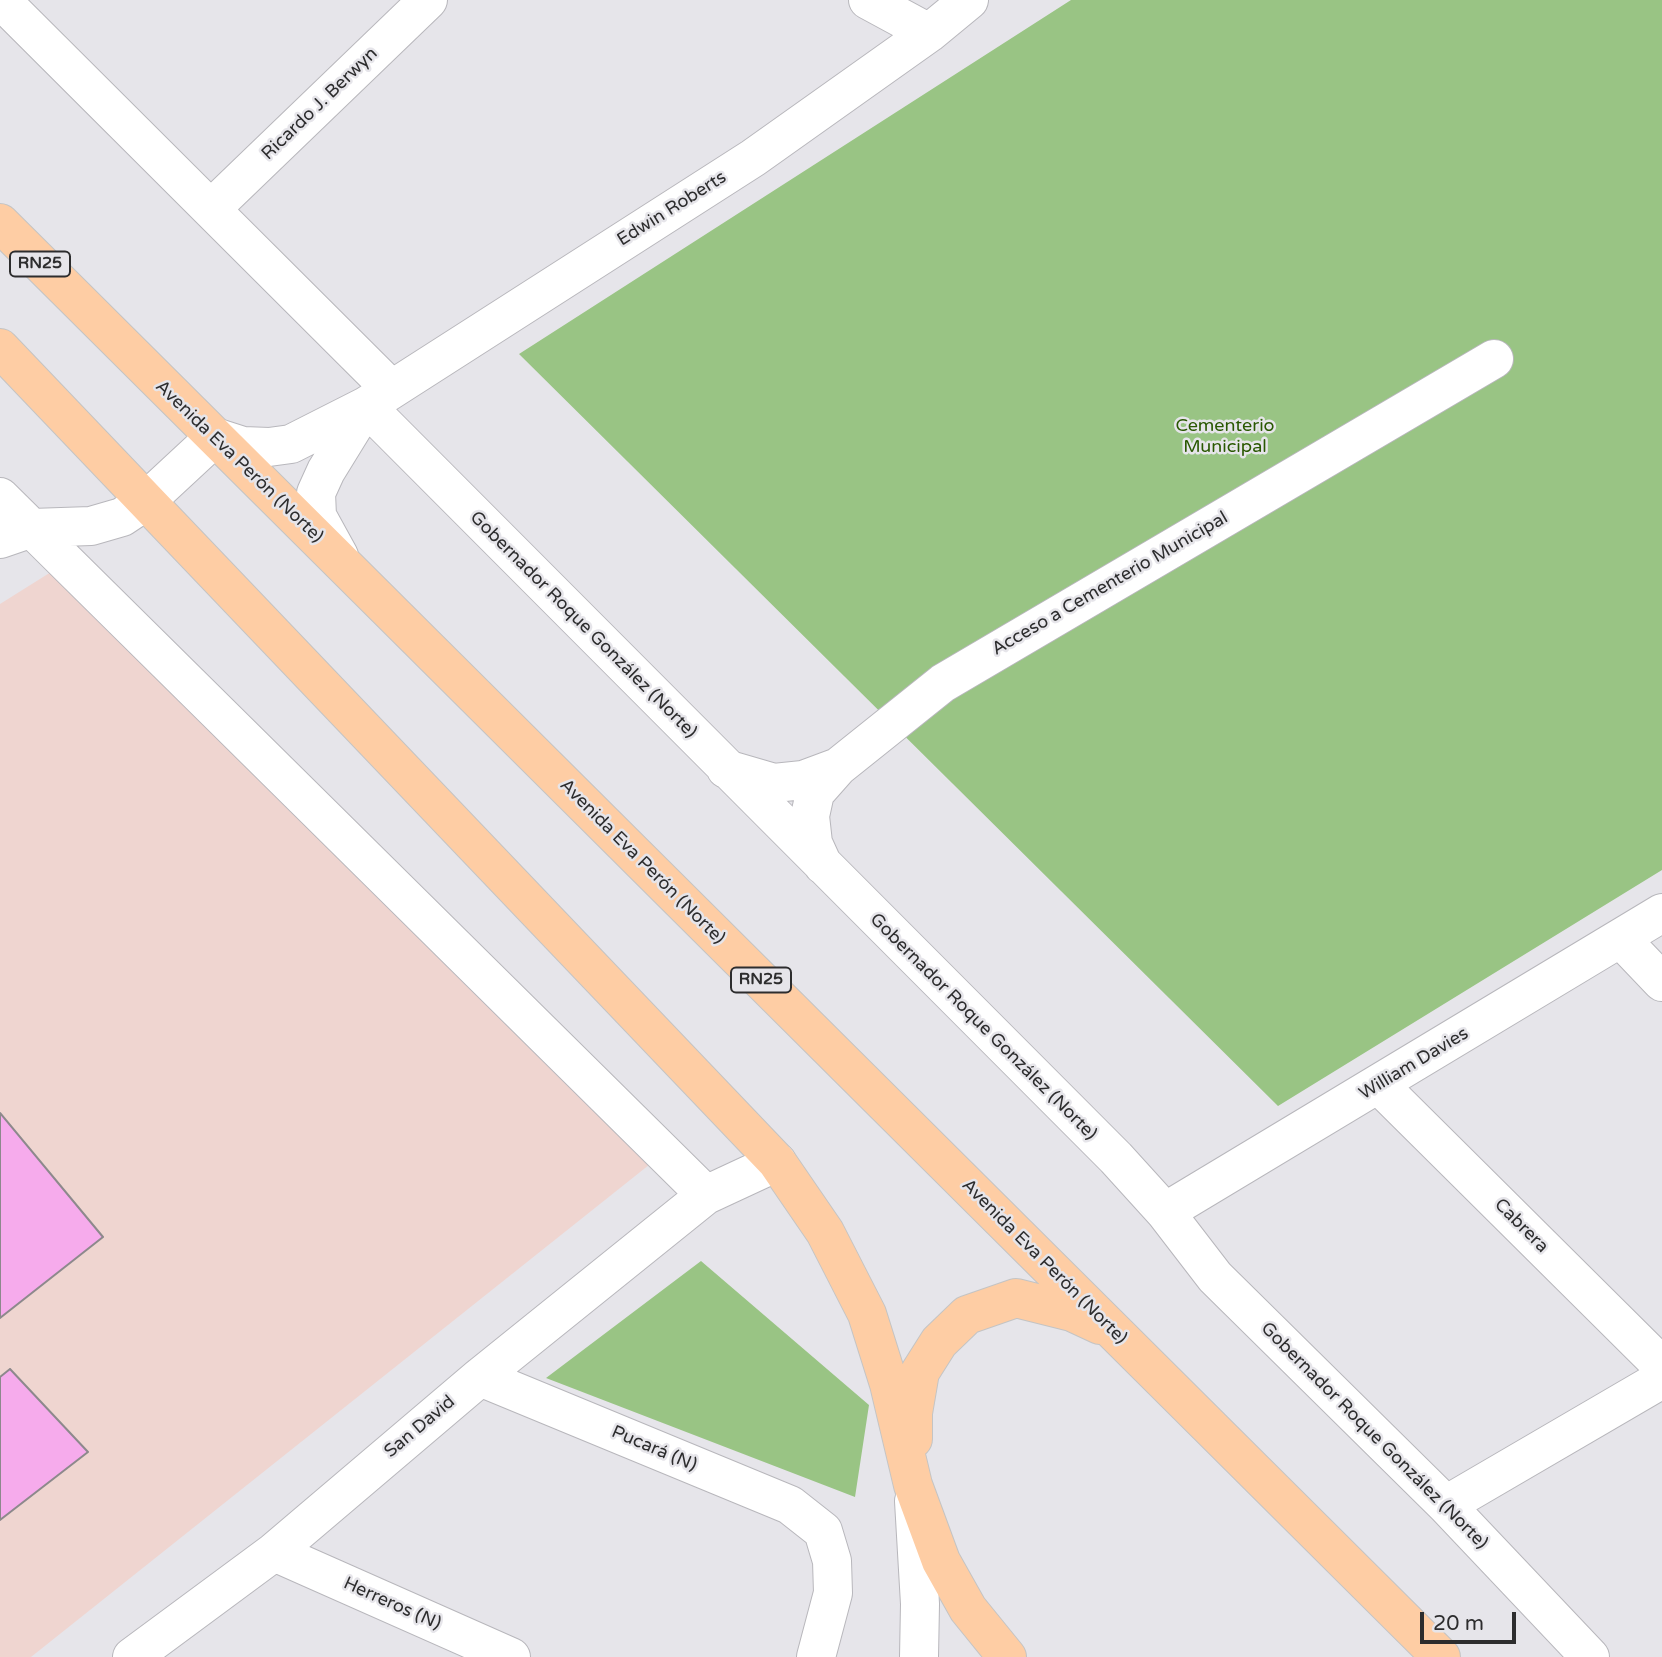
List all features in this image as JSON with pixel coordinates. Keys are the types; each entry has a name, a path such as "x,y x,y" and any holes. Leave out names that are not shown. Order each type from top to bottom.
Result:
{"main road":[{"name":"Avenida Eva Perón (Norte)","path":"0,223 1441,1657"},
{"path":"8,356 777,1162 825,1232 867,1314 889,1384 913,1485 942,1561 968,1609 1007,1657"},
{"path":"913,1485 913,1413 920,1373 939,1342 967,1315 1016,1297 1072,1312 1115,1332"}],"street":[{"name":"Ricardo J. Berwyn","path":"212,208 428,0"},
{"path":"868,0 929,33"},
{"name":"Edwin Roberts","path":"215,436 243,446 291,444 378,397 753,158 929,33 968,0"},
{"name":"Gobernador Roque González (Norte)","path":"19,6 212,208 378,397 725,769 1116,1158 1165,1212 1215,1277 1446,1505 1590,1657"},
{"name":"Acceso a Cementerio Municipal","path":"826,870 813,842 810,816 815,793 838,767 943,682 1494,359"},
{"path":"346,567 317,516 316,494 326,471 378,397"},
{"path":"16,533 91,526 122,517 146,501 215,436"},
{"path":"0,497 16,533 706,1195 777,1162"},
{"path":"725,769 774,783 803,779 838,767"},
{"name":"William Davies","path":"1165,1212 1662,914"},
{"path":"1621,939 1662,982"},
{"name":"Cabrera","path":"1379,1085 1662,1366"},
{"name":"San David","path":"132,1657 274,1552 480,1377 706,1195"},
{"name":"Pucará (N)","path":"480,1377 790,1505 823,1531 832,1561 832,1594 816,1657"},
{"path":"1446,1505 1662,1379"},
{"path":"913,1485 920,1604 919,1657"},
{"name":"Herreros (N)","path":"274,1552 511,1657"}],"shaded area":[{"path":"67,562 664,1153 31,1657 0,1657 0,604"}],"green space":[{"name":"Cementerio Municipal","path":"1071,0 1662,0 1662,870 1278,1106 519,354"},
{"path":"701,1261 869,1405 855,1497 546,1378"}],"building":[{"path":"0,1113 103,1237 0,1318"},
{"path":"10,1369 88,1452 0,1520 0,1377"}]}
